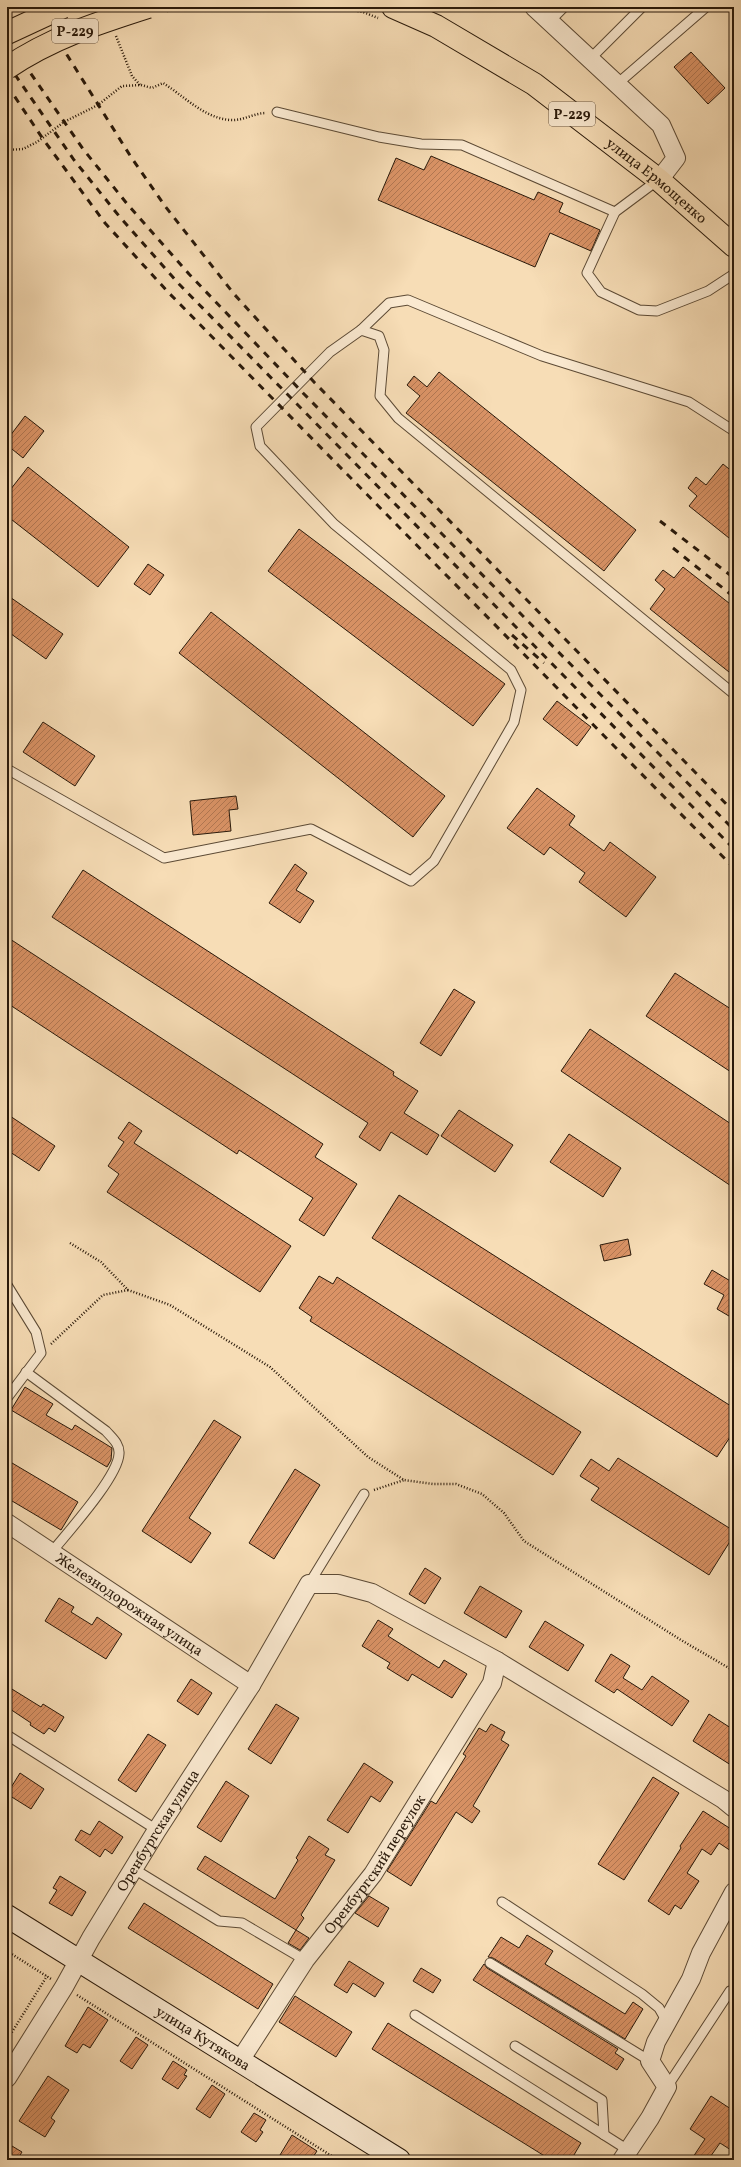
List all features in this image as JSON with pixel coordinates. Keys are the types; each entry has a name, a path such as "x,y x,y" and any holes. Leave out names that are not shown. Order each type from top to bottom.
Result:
{"highway":[{"name":"Р-229","path":"7,33 63,7"},
{"name":"Р-229","path":"7,68 27,55 83,28 158,9"},
{"name":"улица Ермощенко","path":"388,14 436,26 534,84 659,180 734,246"}],"main road":[{"name":"улица Кутякова","path":"7,1916 399,2160"}],"street":[{"path":"534,7 589,60 661,125 676,158 659,180"},
{"name":"Железнодорожная улица","path":"7,1523 251,1685"},
{"path":"309,1584 338,1584 372,1593 497,1661 734,1808"},
{"name":"Оренбургская улица","path":"7,2078 80,1962 91,1938 157,1830 251,1685 309,1584"},
{"name":"Оренбургский переулок","path":"240,2062 305,1960 373,1874 492,1683 497,1661"},
{"path":"625,2155 650,2118 667,2087 650,2061 656,2042 734,1892"}],"lane":[{"path":"550,22 564,7"},
{"path":"589,60 642,7"},
{"path":"616,85 706,7"},
{"path":"277,112 379,137 421,144 462,145 614,212"},
{"path":"659,180 614,212 587,273 601,292 639,310 657,311 708,291 734,274"},
{"path":"7,769 164,858 311,829 411,881 434,861 514,722 521,690 511,670 334,524 260,446 256,427 330,352 361,330 389,303 408,300 542,356 688,402 734,431"},
{"path":"361,330 379,336 384,350 380,396 398,418 734,694"},
{"path":"7,1285 36,1332 41,1353 7,1398"},
{"path":"26,1372 106,1431 117,1443 119,1455 108,1482 51,1553"},
{"path":"309,1584 364,1494"},
{"path":"7,1735 157,1830"},
{"path":"134,1869 219,1921 242,1923 305,1960"},
{"path":"502,1902 642,1994 659,2008 667,2022"},
{"path":"490,1963 650,2061"},
{"path":"667,2087 730,1991"},
{"path":"415,2015 604,2135 625,2155"},
{"path":"516,2046 602,2100 604,2135"}],"path":[{"path":"158,9 189,7"},
{"path":"337,7 363,12 388,14"},
{"path":"114,29 118,43 132,76 141,85"},
{"path":"7,150 23,149 37,142 64,122 98,104 122,86 141,85 152,88 163,83 214,117 230,120 246,119 259,113 277,112"},
{"path":"70,1243 101,1262 128,1290 170,1305 270,1367 368,1457 404,1480 433,1484 456,1484 482,1494 504,1513 524,1541 681,1640 734,1671"},
{"path":"41,1353 103,1295 128,1290"},
{"path":"364,1494 404,1480"},
{"path":"7,1951 338,2160"},
{"path":"7,2040 47,1976"}],"building":[{"path":"691,52 725,88 708,104 674,67"},
{"path":"431,156 534,200 538,192 563,203 559,212 600,230 591,251 550,233 535,267 378,200 396,158 424,170"},
{"path":"439,372 636,530 604,571 406,413 420,396 407,385 414,376 427,387"},
{"path":"25,416 44,431 23,458 7,445 7,440"},
{"path":"723,464 734,473 734,542 689,506 697,496 688,488 696,477 706,485"},
{"path":"28,467 129,547 98,587 7,516 7,494"},
{"path":"299,529 505,684 473,726 268,571"},
{"path":"148,564 164,575 150,595 134,584"},
{"path":"683,567 734,607 734,676 650,609 665,589 655,580 663,570 674,578"},
{"path":"7,595 63,634 46,659 7,631"},
{"path":"211,612 445,796 413,837 179,653"},
{"path":"557,701 591,727 577,746 543,719"},
{"path":"43,722 95,756 75,786 23,752"},
{"path":"537,788 575,816 569,825 604,851 610,842 656,877 626,917 579,882 585,873 550,847 544,855 507,828"},
{"path":"236,796 238,809 229,810 231,831 193,835 190,801"},
{"path":"295,864 307,873 296,890 314,901 300,923 269,903"},
{"path":"83,870 394,1072 393,1075 418,1091 404,1113 439,1135 427,1155 391,1132 380,1151 359,1137 368,1123 52,917"},
{"path":"7,937 323,1144 315,1157 357,1184 324,1236 299,1220 313,1198 239,1150 237,1154 7,1003"},
{"path":"675,973 734,1011 734,1074 646,1016"},
{"path":"454,989 475,1002 441,1056 420,1043"},
{"path":"590,1029 734,1126 734,1188 561,1071"},
{"path":"459,1110 513,1145 495,1172 441,1136"},
{"path":"7,1114 55,1146 39,1171 7,1150"},
{"path":"129,1122 142,1131 134,1143 291,1246 260,1292 107,1192 119,1174 108,1166 124,1142 118,1138"},
{"path":"569,1134 621,1168 603,1197 550,1162"},
{"path":"399,1195 734,1408 734,1431 717,1457 372,1238"},
{"path":"628,1239 631,1255 604,1261 600,1245"},
{"path":"712,1270 732,1282 734,1279 734,1319 717,1309 724,1295 704,1284"},
{"path":"319,1276 333,1284 337,1277 581,1432 553,1475 310,1321 312,1317 299,1308"},
{"path":"25,1387 53,1404 46,1415 72,1430 75,1425 112,1448 111,1460 107,1467 11,1410"},
{"path":"214,1420 241,1437 189,1518 211,1533 191,1563 142,1531"},
{"path":"618,1458 734,1531 734,1535 709,1575 591,1500 599,1488 580,1476 591,1459 609,1471"},
{"path":"7,1460 78,1502 61,1530 7,1498"},
{"path":"295,1469 320,1485 274,1559 249,1543"},
{"path":"425,1568 441,1578 425,1604 409,1594"},
{"path":"480,1586 522,1611 506,1638 464,1613"},
{"path":"59,1598 74,1607 71,1612 92,1625 97,1617 122,1634 106,1659 45,1621"},
{"path":"378,1620 393,1629 388,1636 439,1668 444,1660 467,1674 452,1698 412,1674 408,1681 387,1668 390,1663 362,1646"},
{"path":"545,1621 584,1645 568,1671 529,1647"},
{"path":"611,1654 630,1666 623,1678 642,1690 652,1676 689,1701 672,1726 617,1689 614,1693 595,1681"},
{"path":"191,1679 212,1693 198,1715 177,1701"},
{"path":"7,1686 41,1707 43,1704 64,1717 55,1732 49,1728 44,1734 30,1725 31,1723 7,1707"},
{"path":"276,1704 299,1718 271,1764 248,1749"},
{"path":"709,1714 734,1730 734,1767 693,1741"},
{"path":"491,1724 505,1732 501,1740 509,1745 473,1806 480,1811 472,1823 456,1812 411,1886 387,1871 431,1801 436,1804 466,1756 463,1754 479,1728 486,1732"},
{"path":"148,1734 166,1745 136,1792 118,1780"},
{"path":"364,1763 393,1782 380,1802 371,1796 348,1833 327,1820"},
{"path":"20,1773 44,1789 31,1809 7,1794"},
{"path":"653,1777 679,1793 624,1880 598,1864"},
{"path":"226,1781 249,1796 221,1842 197,1827"},
{"path":"703,1811 734,1831 734,1853 719,1843 711,1855 702,1849 687,1873 699,1881 681,1909 675,1905 669,1915 648,1901 681,1848 680,1846"},
{"path":"99,1821 123,1837 112,1854 105,1849 100,1857 75,1840 81,1830 90,1835"},
{"path":"309,1836 329,1849 325,1855 335,1860 301,1915 304,1918 296,1930 197,1869 205,1856 275,1899 298,1860 296,1858"},
{"path":"60,1876 86,1892 72,1916 49,1903 57,1890 53,1888"},
{"path":"369,1896 389,1908 378,1927 355,1913"},
{"path":"144,1903 273,1984 258,2009 128,1928"},
{"path":"296,1930 309,1938 300,1950 288,1943"},
{"path":"527,1935 553,1951 545,1964 625,2014 633,2002 643,2009 625,2039 493,1958 488,1957 501,1937 519,1948"},
{"path":"349,1961 384,1983 375,1997 353,1983 347,1993 334,1985"},
{"path":"484,1964 487,1968 618,2049 615,2053 624,2059 617,2070 473,1980"},
{"path":"421,1968 441,1980 433,1993 413,1981"},
{"path":"295,1996 352,2032 336,2057 279,2022"},
{"path":"88,2007 108,2020 90,2048 83,2044 77,2053 65,2046"},
{"path":"388,2023 581,2143 571,2160 551,2160 372,2049"},
{"path":"136,2037 148,2045 132,2069 120,2061"},
{"path":"173,2061 187,2070 184,2075 187,2076 178,2089 162,2079"},
{"path":"48,2076 69,2090 51,2118 55,2121 45,2137 19,2121"},
{"path":"212,2085 225,2094 210,2118 196,2109"},
{"path":"711,2096 734,2111 734,2152 720,2143 708,2160 691,2160 705,2139 690,2129"},
{"path":"254,2113 266,2120 260,2130 263,2132 256,2142 241,2132"},
{"path":"292,2135 317,2151 311,2160 277,2160"},
{"path":"7,2143 22,2152 17,2160 7,2160"}],"railway":[{"path":"37,7 131,157 165,206 234,294 314,382 734,812"},
{"path":"7,39 83,149 128,205 189,274 304,394 734,830"},
{"path":"7,63 74,160 119,216 179,284 734,849"},
{"path":"7,85 43,139 105,223 168,292 734,868"},
{"path":"660,521 734,578"},
{"path":"673,548 734,597"},
{"path":"512,635 544,663"}]}
